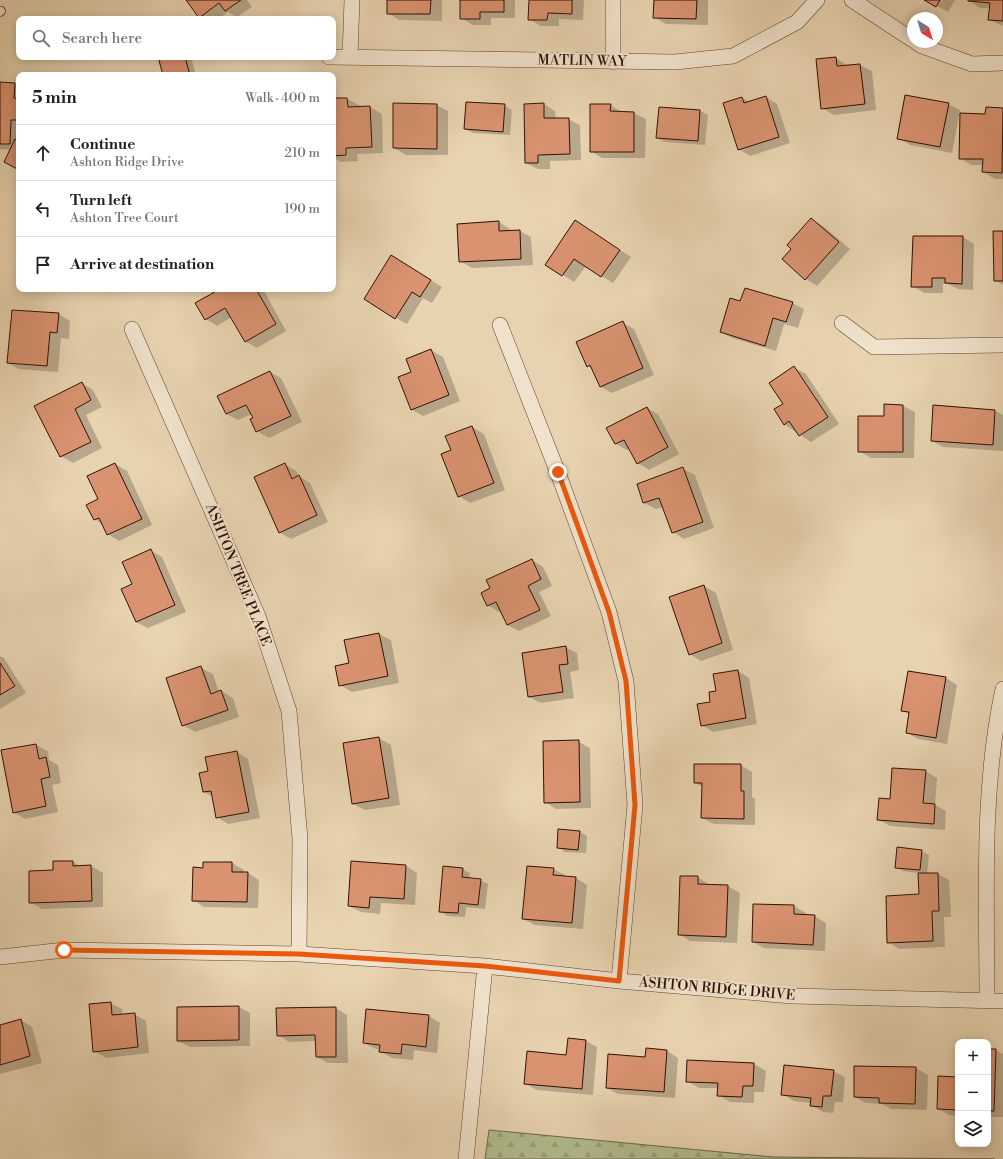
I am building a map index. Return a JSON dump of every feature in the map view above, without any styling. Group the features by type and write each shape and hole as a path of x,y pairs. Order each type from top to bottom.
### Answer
{"street":[{"path":"350,57 352,0"},
{"path":"613,62 614,0"},
{"name":"MATLIN WAY","path":"336,57 675,62 734,56 797,22 817,0"},
{"path":"852,0 907,36"},
{"path":"928,48 972,64 1003,63"},
{"path":"842,323 874,347 1003,345"},
{"path":"500,325 558,472 609,612 626,681 635,805 619,981"},
{"name":"ASHTON TREE PLACE","path":"132,329 258,616 289,711 300,838 299,954"},
{"path":"987,1000 988,799 998,710 1003,689"},
{"name":"ASHTON RIDGE DRIVE","path":"0,957 64,950 299,954 485,966 619,981 792,996 1003,1001"},
{"path":"466,1159 485,966"}],"green space":[{"path":"489,1130 773,1157 995,1159 485,1159"}],"building":[{"path":"186,0 241,0 225,11 219,3 202,16 198,16"},
{"path":"387,0 431,0 430,14 387,14"},
{"path":"460,0 504,0 504,12 480,12 480,19 460,19"},
{"path":"529,0 572,0 572,14 548,13 547,20 528,20"},
{"path":"654,0 697,0 696,19 653,18"},
{"path":"924,0 940,0 936,7"},
{"path":"968,0 1003,0 1003,21 988,20 990,3"},
{"path":"836,57 837,66 860,64 865,104 821,109 816,59"},
{"path":"159,60 186,60 189,72 162,72"},
{"path":"0,82 15,83 14,98 16,98 16,120 11,120 10,144 0,144"},
{"path":"905,95 949,103 940,147 897,139"},
{"path":"766,96 779,137 738,150 723,103 742,97 744,103"},
{"path":"336,98 347,98 348,107 370,106 372,147 346,148 346,155 336,156"},
{"path":"466,102 505,104 503,132 464,129"},
{"path":"393,103 437,104 437,149 393,148"},
{"path":"544,103 544,118 569,118 570,154 538,155 538,163 525,163 524,104"},
{"path":"590,104 611,104 610,111 634,112 634,152 590,152"},
{"path":"659,107 700,110 698,141 656,138"},
{"path":"986,107 1003,108 1002,173 982,172 983,159 959,159 960,113 985,114"},
{"path":"15,139 16,140 16,168 4,162"},
{"path":"811,218 839,242 805,280 782,259 791,249 787,245"},
{"path":"575,220 620,250 601,277 574,259 562,276 545,265"},
{"path":"499,221 499,231 520,230 521,259 459,262 457,224"},
{"path":"993,231 1003,231 1003,281 994,281"},
{"path":"913,236 963,236 962,284 945,283 945,278 932,278 932,287 911,287"},
{"path":"391,255 431,280 420,297 412,292 395,319 364,299"},
{"path":"745,288 793,302 786,322 773,318 765,346 720,332 730,298 740,301"},
{"path":"215,292 258,292 276,324 245,342 225,308 205,320 195,303"},
{"path":"12,310 59,313 57,333 50,332 47,366 7,363"},
{"path":"623,321 643,368 600,387 590,365 587,367 576,342"},
{"path":"431,349 449,395 411,410 398,377 411,372 406,359"},
{"path":"794,366 828,417 799,436 789,421 784,425 774,409 783,404 769,383"},
{"path":"270,371 291,416 256,432 250,419 253,418 246,405 226,414 217,396"},
{"path":"82,382 91,400 75,409 91,442 60,457 34,406"},
{"path":"884,404 903,405 903,452 858,452 858,416 884,416"},
{"path":"933,405 995,410 993,445 931,441"},
{"path":"647,407 668,447 637,464 624,440 615,444 606,428"},
{"path":"472,426 494,483 458,497 441,454 451,450 445,436"},
{"path":"115,463 142,519 107,535 99,518 94,520 86,505 98,499 87,476"},
{"path":"285,463 292,479 299,475 317,515 279,533 254,477"},
{"path":"683,467 703,522 672,533 659,498 643,503 637,484"},
{"path":"151,549 175,605 136,622 121,589 132,584 122,562"},
{"path":"532,559 541,579 528,586 540,610 507,625 496,602 487,606 481,593 490,588 486,580"},
{"path":"704,585 722,643 689,655 669,597"},
{"path":"379,633 388,676 339,686 335,666 349,663 344,640"},
{"path":"566,646 568,664 559,665 563,692 528,697 522,653"},
{"path":"0,663 15,686 0,695"},
{"path":"201,666 211,694 221,690 228,710 182,726 166,678"},
{"path":"738,670 746,718 701,726 697,704 710,702 709,692 716,691 713,674"},
{"path":"908,671 946,677 936,738 906,733 909,712 901,711"},
{"path":"379,737 389,798 352,804 343,743"},
{"path":"579,740 580,802 544,803 543,741"},
{"path":"36,744 39,759 46,757 50,777 41,779 46,806 13,813 1,750"},
{"path":"237,751 249,812 216,818 211,791 203,792 199,773 208,771 205,757"},
{"path":"694,764 741,764 741,791 744,791 744,819 701,818 702,783 694,783"},
{"path":"892,768 926,770 923,803 935,804 934,824 877,820 879,798 890,799"},
{"path":"558,829 580,831 578,850 557,848"},
{"path":"897,847 922,850 920,870 895,868"},
{"path":"53,861 73,861 73,866 91,865 92,901 29,903 29,871 53,870"},
{"path":"351,861 406,865 404,899 370,897 369,908 348,906"},
{"path":"203,862 232,862 232,872 248,872 247,902 192,901 193,867 203,868"},
{"path":"443,866 463,868 462,877 481,879 478,905 459,903 458,913 439,912"},
{"path":"527,866 554,868 553,875 576,877 572,923 522,919"},
{"path":"918,873 938,873 939,911 932,911 933,941 887,943 886,896 919,894"},
{"path":"680,876 698,876 698,884 728,885 726,937 678,935"},
{"path":"753,904 794,905 794,914 815,915 813,945 752,942"},
{"path":"111,1002 112,1015 135,1013 138,1047 93,1052 89,1004"},
{"path":"239,1006 239,1040 177,1041 177,1007"},
{"path":"336,1007 336,1057 316,1057 315,1035 277,1036 276,1008"},
{"path":"366,1009 429,1015 426,1047 402,1044 401,1054 379,1052 380,1045 363,1043"},
{"path":"21,1019 30,1056 0,1065 0,1025"},
{"path":"568,1038 586,1040 582,1089 524,1084 527,1051 566,1055"},
{"path":"646,1048 667,1050 664,1092 606,1088 608,1054 645,1057"},
{"path":"991,1049 996,1049 994,1111 991,1111"},
{"path":"687,1060 754,1063 753,1086 743,1086 742,1097 717,1096 718,1083 686,1082"},
{"path":"784,1065 834,1070 831,1096 823,1096 822,1107 810,1106 811,1098 781,1095"},
{"path":"854,1066 916,1067 915,1104 879,1103 879,1098 854,1097"},
{"path":"938,1076 955,1077 955,1110 937,1109"}],"route":[{"path":"64,950 299,954 485,966 619,981 635,805 626,681 609,612 558,472"}]}
